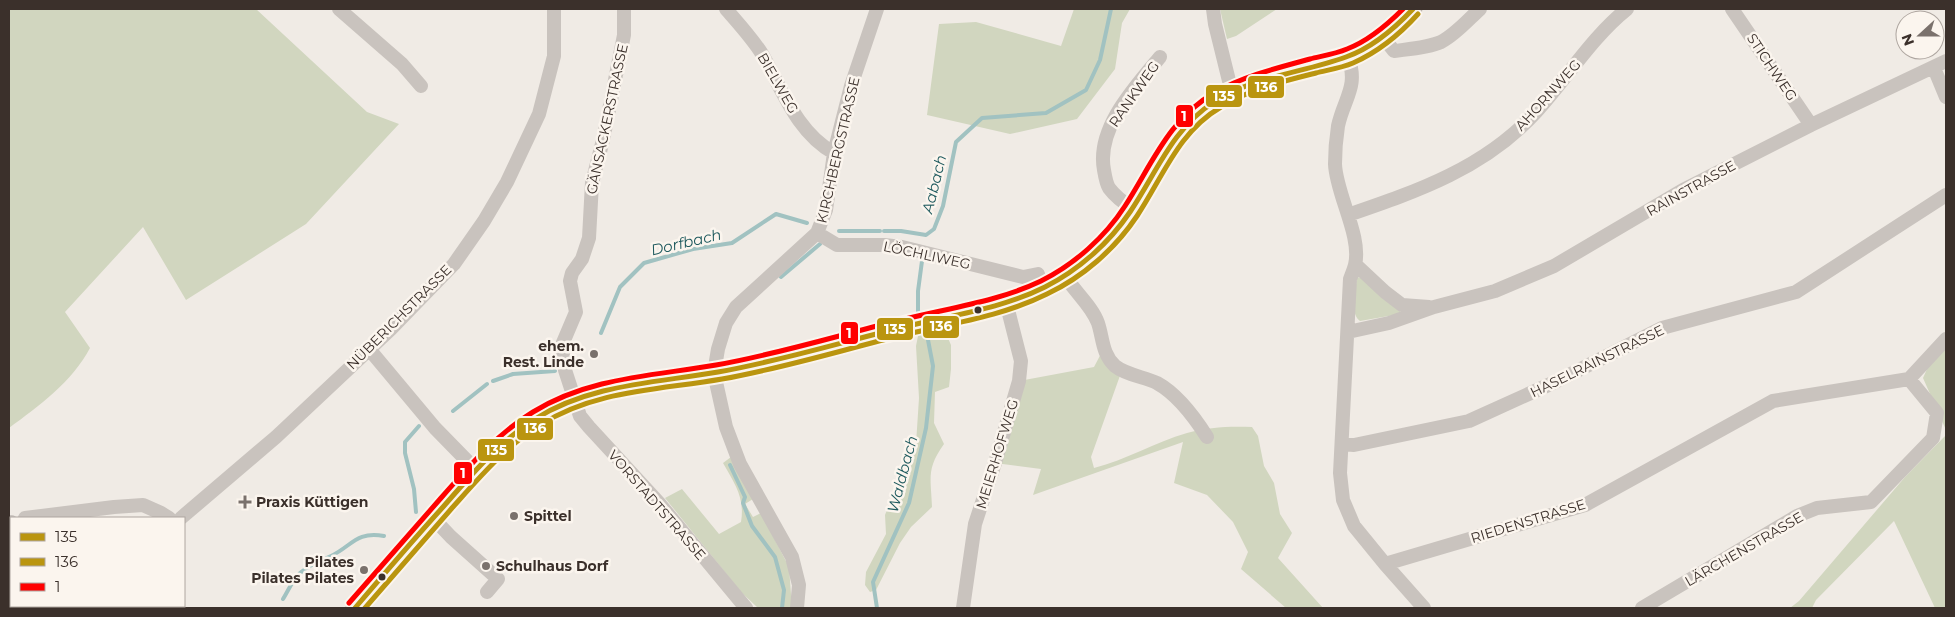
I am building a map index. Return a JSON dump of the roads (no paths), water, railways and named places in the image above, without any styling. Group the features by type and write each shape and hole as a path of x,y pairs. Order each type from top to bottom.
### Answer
{"street":[{"path":"339,9 402,64 421,86"},
{"name":"NÜBERICHSTRASSE","path":"182,517 276,437 422,298 454,264 508,182 526,143 544,95 554,56 554,9"},
{"name":"GÄNSACKERSTRASSE","path":"575,398 565,370 562,346 576,312 570,281 572,273 582,259 589,238 592,183 603,140 624,35 624,9"},
{"name":"BIELWEG","path":"726,9 760,52 798,120 822,147 834,153"},
{"name":"KIRCHBERGSTRASSE","path":"714,373 718,349 726,322 736,307 818,233 826,210 834,153 851,86 877,9"},
{"path":"1213,9 1232,93"},
{"path":"355,608 476,470 499,446 526,424 575,398 599,389 714,373 776,359 1006,302 1041,289 1065,276 1094,253 1112,234 1132,208 1167,148 1190,120 1204,108 1232,93 1275,77 1348,57 1383,37 1413,9"},
{"path":"1383,37 1394,51 1414,49 1440,42 1480,9"},
{"name":"AHORNWEG","path":"1348,215 1454,175 1478,161 1505,141 1536,112 1606,28 1627,9"},
{"name":"STICHWEG","path":"1732,9 1811,125"},
{"name":"RANKWEG","path":"1132,208 1123,202 1109,187 1103,165 1104,141 1107,132 1126,102 1160,57"},
{"path":"1348,57 1352,67 1353,82 1338,125 1335,154 1338,186 1348,215 1354,242 1355,264 1350,279 1340,474 1343,500 1354,526 1424,608"},
{"path":"1940,64 1946,96"},
{"name":"RAINSTRASSE","path":"1348,332 1389,323 1434,307 1495,291 1554,266 1683,190 1811,125 1940,64"},
{"name":"HASELRAINSTRASSE","path":"1342,444 1354,445 1469,421 1554,382 1662,328 1796,292 1946,195"},
{"name":"LÖCHLIWEG","path":"818,233 837,245 893,246 932,253 1023,277 1038,274"},
{"name":"RAINSTRASSE","path":"1355,264 1402,305 1434,307"},
{"path":"1065,276 1098,322 1104,348 1110,361 1117,367 1164,388 1198,423 1206,437"},
{"name":"MEIERHOFWEG","path":"963,608 975,524 1019,381 1021,361 1006,302"},
{"path":"1909,379 1946,340"},
{"path":"369,349 435,428 476,470"},
{"path":"714,373 726,427 740,464 792,557 799,585 797,608"},
{"name":"RIEDENSTRASSE","path":"1385,564 1585,505 1773,401 1909,379"},
{"name":"LÄRCHENSTRASSE","path":"1642,608 1797,516 1817,508 1871,502 1933,438 1937,413 1909,379"},
{"name":"VORSTADTSTRASSE","path":"575,398 580,416 659,503 746,608"},
{"path":"34,517 107,508 143,506 161,512 168,517"},
{"path":"433,518 451,537 498,579 487,592"}],"waterway":[{"name":"Aabach","path":"884,231 901,231 926,235 934,229 943,206 956,142 982,118 1046,113 1086,90 1100,60 1111,9"},
{"name":"Dorfbach","path":"601,333 620,287 644,263 693,249 732,243 776,214 807,223"},
{"name":"Aabach","path":"839,231 880,231"},
{"path":"781,277 820,244"},
{"name":"Waldbach","path":"918,312 918,291 922,261"},
{"name":"Waldbach","path":"877,608 873,582 909,503 926,428 933,366 928,340"},
{"name":"Dorfbach","path":"493,381 513,374 555,371"},
{"name":"Dorfbach","path":"453,411 487,384"},
{"name":"Dorfbach","path":"416,512 414,489 405,453 405,442 419,426"},
{"path":"730,465 745,497 743,503 752,526 775,557 784,590 782,608"},
{"name":"Dorfbach","path":"283,599 295,578 315,563 338,552 360,537 384,536"}],"place":[{"name":"ehem. Rest. Linde","path":"594,354"},
{"name":"Praxis Küttigen","path":"245,502"},
{"name":"Spittel","path":"514,516"},
{"name":"Schulhaus Dorf","path":"486,566"},
{"name":"Pilates Pilates Pilates","path":"364,570"}]}
